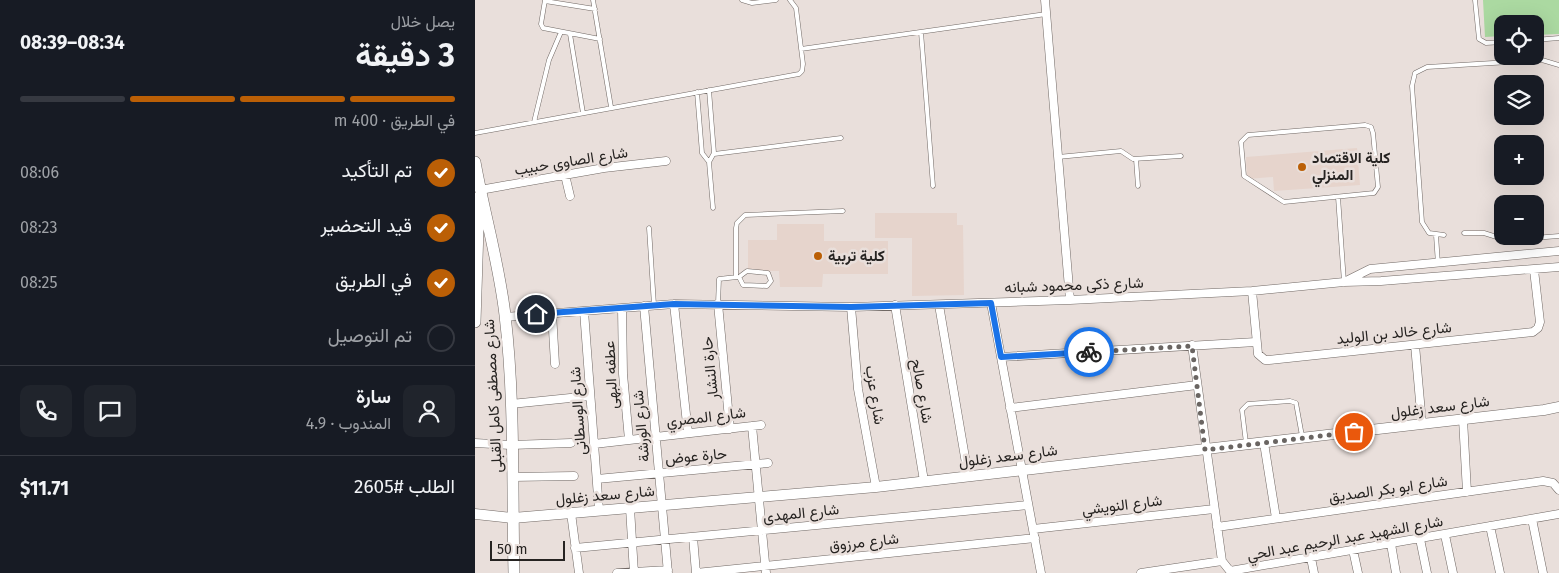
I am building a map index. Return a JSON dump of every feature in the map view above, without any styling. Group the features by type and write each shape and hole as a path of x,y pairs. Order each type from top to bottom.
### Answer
{"main road":[{"name":"شارع مصطفى كامل القبلى","path":"475,162 496,254 505,317 511,404 514,573"},
{"path":"475,322 480,190"}],"street":[{"path":"1045,0 1070,300"},
{"name":"شارع الصاوى حبيب","path":"480,190 667,161"},
{"path":"565,176 570,196"},
{"name":"شارع ذكى محمود شبانه","path":"1344,282 1370,269 1559,251"},
{"name":"شارع ذكى محمود شبانه","path":"505,317 674,304 851,307 1070,300 1252,291 1344,282 1559,267"},
{"name":"شارع خالد بن الوليد","path":"1256,342 1258,354 1265,360 1269,360 1536,330 1540,322 1534,270"},
{"path":"1001,357 1256,342 1252,291"},
{"path":"991,303 1041,573"},
{"path":"674,304 688,433"},
{"name":"حارة النشار","path":"718,304 730,428"},
{"name":"شارع صالح","path":"895,305 924,481"},
{"path":"939,305 968,475"},
{"name":"شارع الورشة","path":"645,306 668,571"},
{"name":"شارع عزب","path":"851,307 858,389 876,486"},
{"name":"عطفه البهى","path":"621,308 623,374 629,440"},
{"name":"شارع الوسطانى","path":"584,310 599,510"},
{"path":"552,313 555,364"},
{"path":"1415,345 1422,424"},
{"path":"1141,573 1194,569 1222,561 1192,346"},
{"path":"1010,408 1197,385"},
{"path":"511,404 590,396"},
{"name":"شارع سعد زغلول","path":"475,514 513,518 876,486 1205,450 1559,407"},
{"name":"شارع سعد زغلول","path":"1543,410 1559,412"},
{"path":"1463,419 1467,492"},
{"name":"شارع المصري","path":"594,444 761,425"},
{"path":"752,426 765,569"},
{"path":"475,443 511,446 571,443"},
{"path":"1264,443 1276,518"},
{"name":"حارة عوض","path":"597,479 768,463"},
{"path":"512,477 574,476"},
{"name":"شارع ابو بكر الصديق","path":"1217,527 1543,481 1553,483 1559,490"},
{"name":"شارع المهدى","path":"575,548 1028,504"},
{"path":"630,508 634,572"},
{"name":"شارع النويشي","path":"1033,529 1214,508"},
{"path":"571,513 579,573"},
{"name":"شارع الشهيد عبد الرحيم عبد الحي","path":"1222,561 1230,572 1263,570 1353,550 1559,514"},
{"path":"1532,519 1543,573"},
{"path":"1490,526 1500,573"},
{"path":"1445,535 1453,573"},
{"path":"693,537 696,573"},
{"name":"شارع مرزوق","path":"696,573 765,569 1035,538"},
{"path":"1420,539 1427,573"},
{"path":"1391,544 1396,573"},
{"path":"1353,550 1357,573"},
{"path":"1311,558 1314,573"},
{"path":"617,573 668,571"}],"lane":[{"path":"595,9 545,0 541,26 545,30 600,39"},
{"path":"593,0 611,108"},
{"path":"742,0 752,3 776,0"},
{"path":"475,133 799,74 803,68 801,49 796,8 790,0"},
{"path":"1475,0 1479,39 1486,43 1494,43"},
{"path":"801,49 1046,14"},
{"path":"534,122 549,60 561,32"},
{"path":"921,32 933,186"},
{"path":"570,34 583,113"},
{"path":"1544,39 1559,38"},
{"path":"1444,235 1436,235 1429,232 1422,222 1412,86 1415,73 1427,67 1437,66 1542,60 1559,64"},
{"path":"709,90 714,154 709,162"},
{"path":"697,92 702,153 709,162 713,208"},
{"path":"1365,125 1371,127 1377,191 1370,194 1338,198 1287,202 1278,199 1271,192 1244,176 1242,139 1247,135 1365,125"},
{"path":"714,154 841,138"},
{"path":"1058,157 1121,151 1135,159 1181,156"},
{"path":"1135,159 1138,186"},
{"path":"1338,198 1344,282"},
{"path":"718,304 719,279 737,277 747,271 765,272 770,275 771,281 767,286 747,286 741,283 737,277 736,228 737,223 745,215 843,211"},
{"path":"649,228 654,305"},
{"path":"1464,233 1484,233 1506,240 1559,236"},
{"path":"1436,235 1438,264"},
{"path":"1246,445 1242,410 1248,404 1290,400 1296,402 1302,438"}],"shaded area":[{"name":"كلية الاقتصاد المنزلي","path":"1357,148 1360,185 1274,191 1273,177 1247,179 1246,157"},
{"name":"كلية تربية","path":"875,213 957,213 957,225 963,225 964,295 912,296 912,238 875,238"},
{"name":"كلية تربية","path":"777,224 824,224 824,241 888,241 888,274 823,274 822,287 780,287 779,271 748,271 748,240 777,240"}],"green space":[{"path":"1483,0 1559,0 1559,34 1544,35 1544,15 1494,15 1494,36 1485,37"}],"way so far":[{"path":"1089,352 1192,346 1205,450 1354,432"}],"place":[{"name":"كلية الاقتصاد المنزلي","path":"1302,167"},
{"name":"كلية تربية","path":"818,256"}],"route":[{"path":"536,314 674,304 851,307 991,303 1001,357 1089,352"}]}
